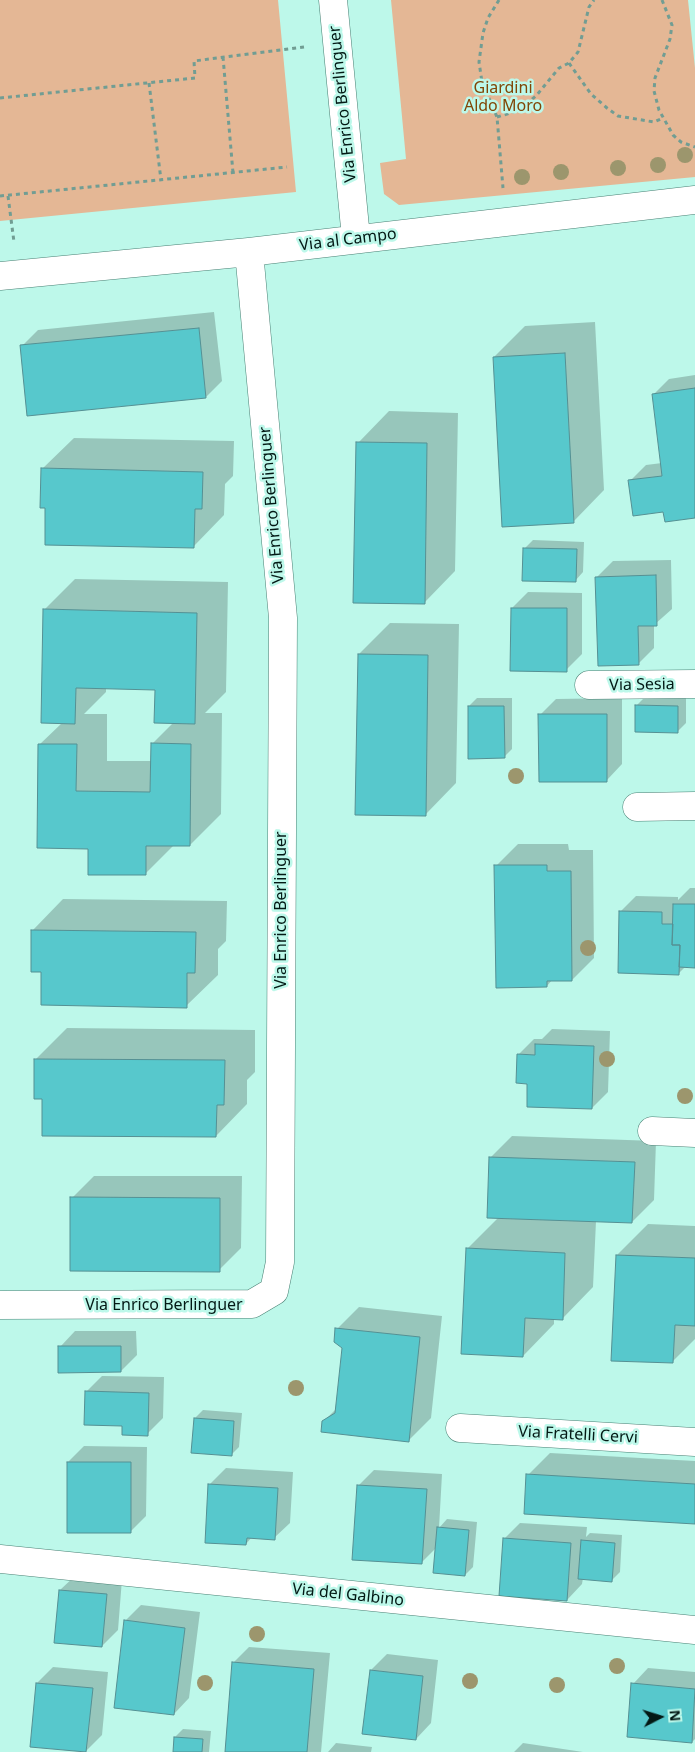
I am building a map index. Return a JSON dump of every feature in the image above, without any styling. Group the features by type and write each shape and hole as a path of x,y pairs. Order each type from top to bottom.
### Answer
{"street":[{"name":"Via Enrico Berlinguer","path":"333,0 356,238"},
{"name":"Via al Campo","path":"9,275 249,252 356,238 695,200"},
{"name":"Via Enrico Berlinguer","path":"0,1305 252,1304 274,1291 280,1262 283,618 249,252"},
{"name":"Via Sesia","path":"589,686 695,684"},
{"path":"638,807 695,806"},
{"path":"652,1131 695,1133"},
{"name":"Via Fratelli Cervi","path":"460,1428 695,1442"},
{"name":"Via del Galbino","path":"0,1559 695,1630"}],"path":[{"path":"499,0 488,18 482,33 479,62 482,82 497,117 505,221"},
{"path":"497,117 517,110 536,96 559,68 569,63 578,52 589,7 594,0"},
{"path":"662,0 672,25 670,40 654,91 663,118 673,135 681,142 695,147"},
{"path":"0,98 195,78 194,61 337,43"},
{"path":"223,58 233,173"},
{"path":"569,63 591,94 618,116 654,122 663,118"},
{"path":"149,83 161,180"},
{"path":"0,196 286,167"},
{"path":"8,196 9,275"}],"green space":[{"path":"0,0 278,0 296,192 0,221"},
{"name":"Giardini Aldo Moro","path":"391,0 688,0 695,68 695,177 399,205 384,194 380,163 406,159"}],"building":[{"path":"199,328 206,398 27,416 20,345"},
{"path":"565,353 574,523 502,527 493,357"},
{"path":"695,388 695,518 665,522 663,512 633,516 628,480 662,476 652,394"},
{"path":"356,442 427,443 425,604 353,603"},
{"path":"41,468 203,472 202,509 195,509 194,548 45,545 45,508 40,508"},
{"path":"523,548 577,549 576,582 522,581"},
{"path":"656,575 657,626 638,626 639,665 598,666 595,577"},
{"path":"511,608 567,608 567,672 510,671"},
{"path":"43,609 197,613 195,724 154,723 155,690 76,688 75,724 41,723"},
{"path":"358,654 428,655 426,816 355,815"},
{"path":"635,705 678,706 678,733 635,732"},
{"path":"468,706 504,706 505,758 468,759"},
{"path":"538,714 607,714 607,782 539,782"},
{"path":"151,743 191,744 190,846 146,846 146,875 88,875 88,849 37,848 38,744 77,744 76,791 150,792"},
{"path":"494,865 547,865 547,871 571,871 572,981 547,981 547,987 496,988"},
{"path":"673,904 695,904 695,968 679,967 680,945 672,945"},
{"path":"619,911 662,912 662,924 673,924 672,945 680,945 679,975 618,973"},
{"path":"31,930 196,932 195,973 187,973 187,1008 41,1005 41,972 31,972"},
{"path":"535,1044 594,1046 592,1109 527,1107 527,1084 516,1083 517,1054 535,1055"},
{"path":"34,1059 225,1060 224,1105 217,1105 216,1137 42,1136 42,1099 34,1099"},
{"path":"489,1157 635,1162 632,1223 487,1218"},
{"path":"70,1197 220,1198 220,1272 70,1271"},
{"path":"466,1248 565,1253 563,1320 525,1318 523,1357 461,1354"},
{"path":"616,1255 695,1258 695,1326 675,1325 673,1363 611,1361"},
{"path":"335,1328 420,1337 409,1442 321,1432 322,1421 335,1413 342,1348 334,1342"},
{"path":"58,1346 121,1346 121,1372 58,1373"},
{"path":"85,1391 149,1393 148,1436 122,1435 122,1426 84,1425"},
{"path":"194,1418 234,1421 232,1456 191,1453"},
{"path":"67,1462 131,1462 131,1533 67,1533"},
{"path":"526,1474 695,1484 695,1524 524,1514"},
{"path":"208,1484 278,1488 275,1540 247,1538 246,1545 205,1543"},
{"path":"357,1485 427,1489 422,1564 352,1560"},
{"path":"437,1527 469,1530 465,1576 433,1573"},
{"path":"503,1538 571,1543 567,1601 499,1596"},
{"path":"581,1540 615,1543 612,1582 578,1579"},
{"path":"59,1590 107,1594 102,1647 54,1643"},
{"path":"124,1620 185,1628 174,1715 114,1708"},
{"path":"232,1662 314,1669 307,1752 225,1752"},
{"path":"370,1670 423,1676 416,1740 362,1734"},
{"path":"36,1683 93,1688 86,1752 30,1747"},
{"path":"631,1683 695,1689 692,1743 627,1737"},
{"path":"174,1737 203,1739 202,1752 173,1752"}]}
